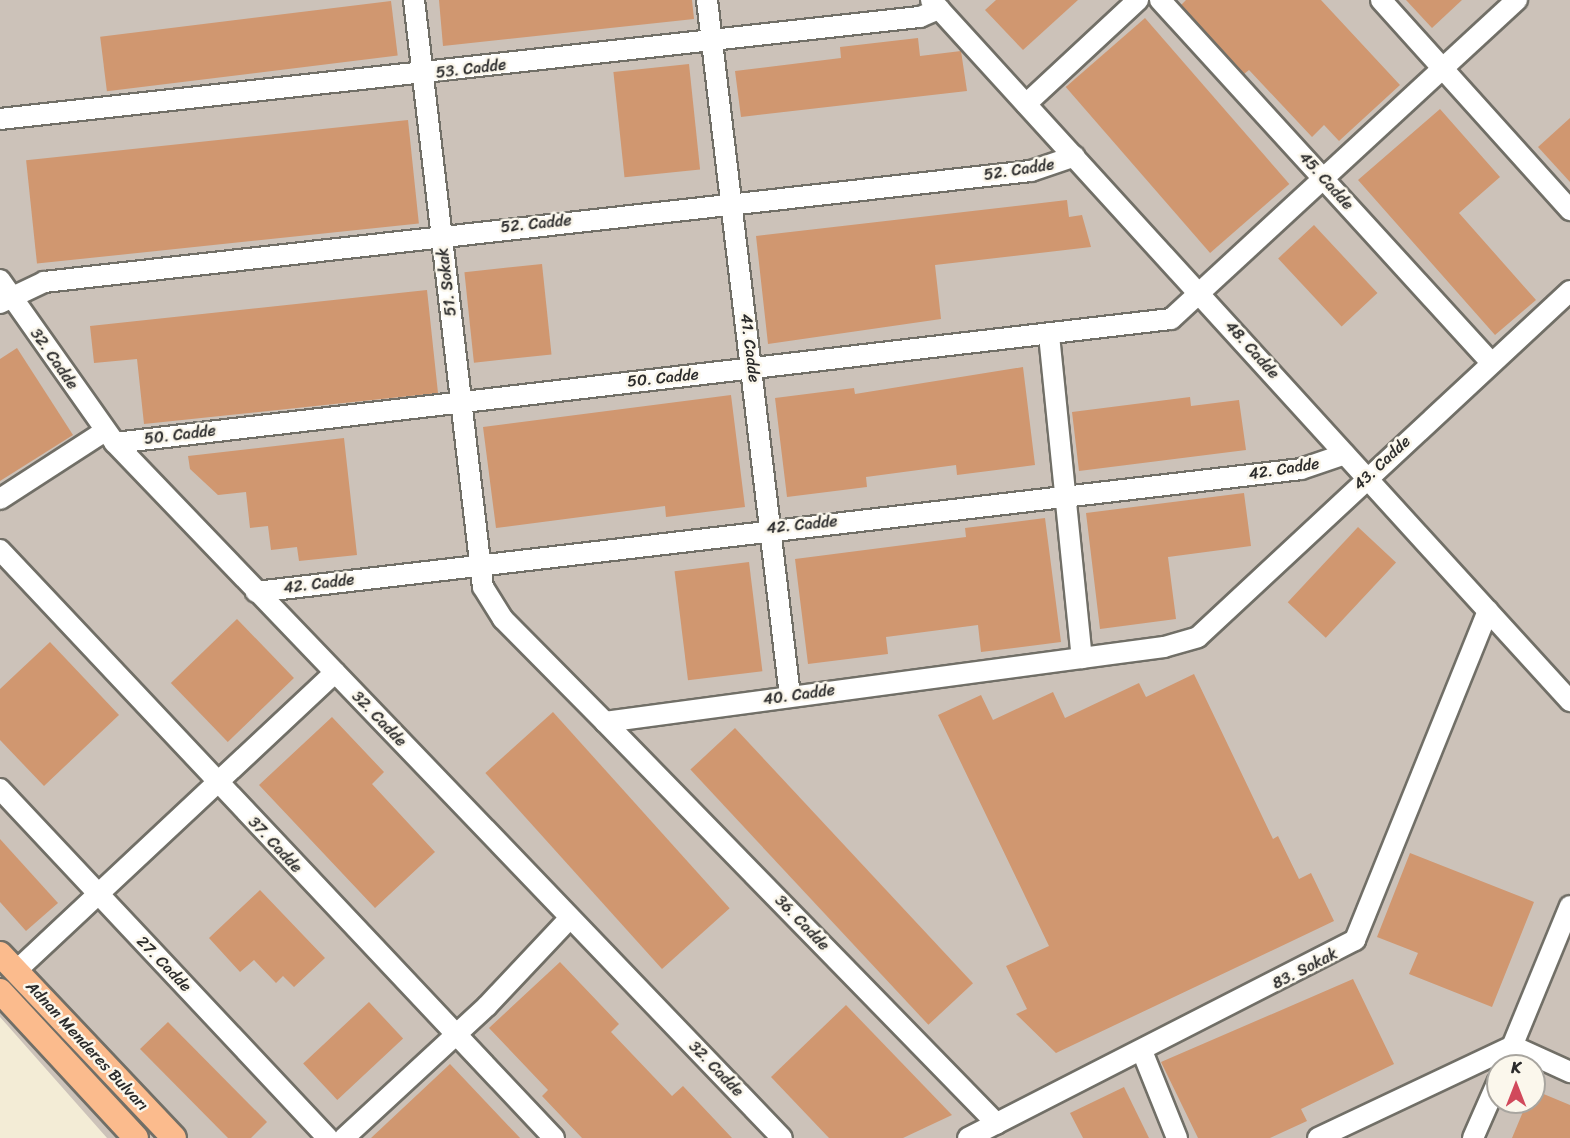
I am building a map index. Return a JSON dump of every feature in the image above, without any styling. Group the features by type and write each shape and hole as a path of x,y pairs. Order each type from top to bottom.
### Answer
{"main road":[{"name":"Adnan Menderes Bulvarı","path":"8,963 174,1138"},
{"name":"Adnan Menderes Bulvarı","path":"0,991 136,1138"}],"street":[{"name":"51. Sokak","path":"414,0 480,563"},
{"name":"41. Cadde","path":"707,0 790,696"},
{"path":"1026,104 1138,0"},
{"name":"45. Cadde","path":"1161,0 1491,363"},
{"path":"1381,0 1570,210"},
{"name":"50. Cadde","path":"0,499 110,437 752,369 1171,319 1197,290 1441,66 1517,0"},
{"name":"53. Cadde","path":"0,119 422,75 712,39 920,17 935,4"},
{"name":"48. Cadde","path":"935,4 1570,701"},
{"name":"52. Cadde","path":"4,293 44,282 441,234 1031,171 1075,156"},
{"name":"43. Cadde","path":"1198,637 1366,477 1570,291"},
{"name":"32. Cadde","path":"4,293 110,437 256,592 782,1138"},
{"path":"1049,335 1082,658"},
{"name":"42. Cadde","path":"256,592 771,528 1301,469 1345,454"},
{"name":"37. Cadde","path":"0,550 554,1138"},
{"path":"480,563 490,604 605,723"},
{"name":"83. Sokak","path":"968,1138 1142,1051 1355,940 1488,611"},
{"name":"40. Cadde","path":"605,723 1082,658 1198,637"},
{"path":"8,963 100,896 335,672"},
{"name":"36. Cadde","path":"605,723 997,1124"},
{"name":"27. Cadde","path":"0,789 328,1138"},
{"path":"1509,1054 1570,906"},
{"path":"344,1138 456,1034 570,918"},
{"path":"1318,1138 1513,1046 1570,1072"},
{"path":"1142,1051 1177,1138"},
{"path":"1473,1138 1486,1108"}],"shaded area":[{"path":"0,0 1570,0 1570,1138 107,1138 0,1017"}],"building":[{"path":"439,0 692,0 694,19 443,46"},
{"path":"996,0 1078,0 1023,50 985,10"},
{"path":"1186,0 1321,0 1400,85 1339,141 1324,125 1312,137 1249,70 1244,74 1181,5"},
{"path":"1406,0 1462,0 1432,28"},
{"path":"391,1 398,56 107,91 100,37"},
{"path":"1145,18 1289,184 1210,253 1066,87"},
{"path":"918,38 920,56 961,51 967,91 741,117 735,71 841,58 840,47"},
{"path":"689,64 700,169 624,177 613,72"},
{"path":"1440,109 1500,177 1459,213 1536,300 1495,335 1358,180"},
{"path":"1570,118 1570,182 1538,147"},
{"path":"408,120 419,223 37,264 26,160"},
{"path":"1067,200 1069,217 1082,215 1091,247 935,265 941,319 768,344 756,236"},
{"path":"1314,225 1377,293 1342,326 1278,258"},
{"path":"542,264 552,355 474,363 464,272"},
{"path":"427,290 438,393 144,424 137,359 94,363 90,326"},
{"path":"17,348 73,435 0,481 0,359"},
{"path":"1023,367 1035,465 957,475 956,465 866,477 867,487 787,497 775,398 854,388 855,394"},
{"path":"731,395 745,507 666,517 665,506 496,528 483,427"},
{"path":"1190,397 1191,406 1239,400 1246,450 1079,471 1072,412"},
{"path":"344,438 357,555 299,561 297,547 271,550 268,526 250,528 246,492 218,495 190,469 188,456"},
{"path":"1244,493 1251,546 1168,557 1176,619 1100,629 1086,513"},
{"path":"1045,518 1061,642 981,652 978,625 886,637 888,654 808,664 795,559 966,537 965,528"},
{"path":"1358,527 1396,562 1326,638 1288,602"},
{"path":"749,562 762,671 688,680 675,571"},
{"path":"237,619 294,678 228,742 171,683"},
{"path":"50,642 119,715 44,786 0,740 0,689"},
{"path":"1194,674 1273,839 1278,836 1299,879 1311,873 1334,921 1056,1053 1016,1014 1027,1009 1006,966 1049,946 938,715 981,695 993,720 1053,692 1065,718 1139,683 1146,697"},
{"path":"553,712 730,908 662,969 485,773"},
{"path":"332,717 384,772 372,784 435,852 375,908 259,785"},
{"path":"735,728 973,983 928,1025 690,770"},
{"path":"0,839 58,903 26,931 0,902"},
{"path":"1410,853 1534,902 1492,1007 1409,974 1418,953 1377,937"},
{"path":"260,890 325,958 294,987 283,976 276,983 254,960 240,972 209,938"},
{"path":"560,962 619,1024 611,1032 672,1096 683,1086 732,1138 582,1138 542,1096 548,1090 489,1028"},
{"path":"1353,979 1394,1064 1301,1109 1307,1121 1270,1138 1198,1138 1161,1062"},
{"path":"369,1002 403,1039 337,1100 303,1063"},
{"path":"846,1005 952,1115 903,1138 829,1138 771,1077"},
{"path":"168,1022 267,1122 251,1138 228,1138 140,1049"},
{"path":"450,1064 520,1138 371,1138"},
{"path":"1124,1087 1149,1138 1083,1138 1070,1113"},
{"path":"1546,1095 1570,1105 1570,1138 1512,1138 1522,1114 1546,1114"}]}
